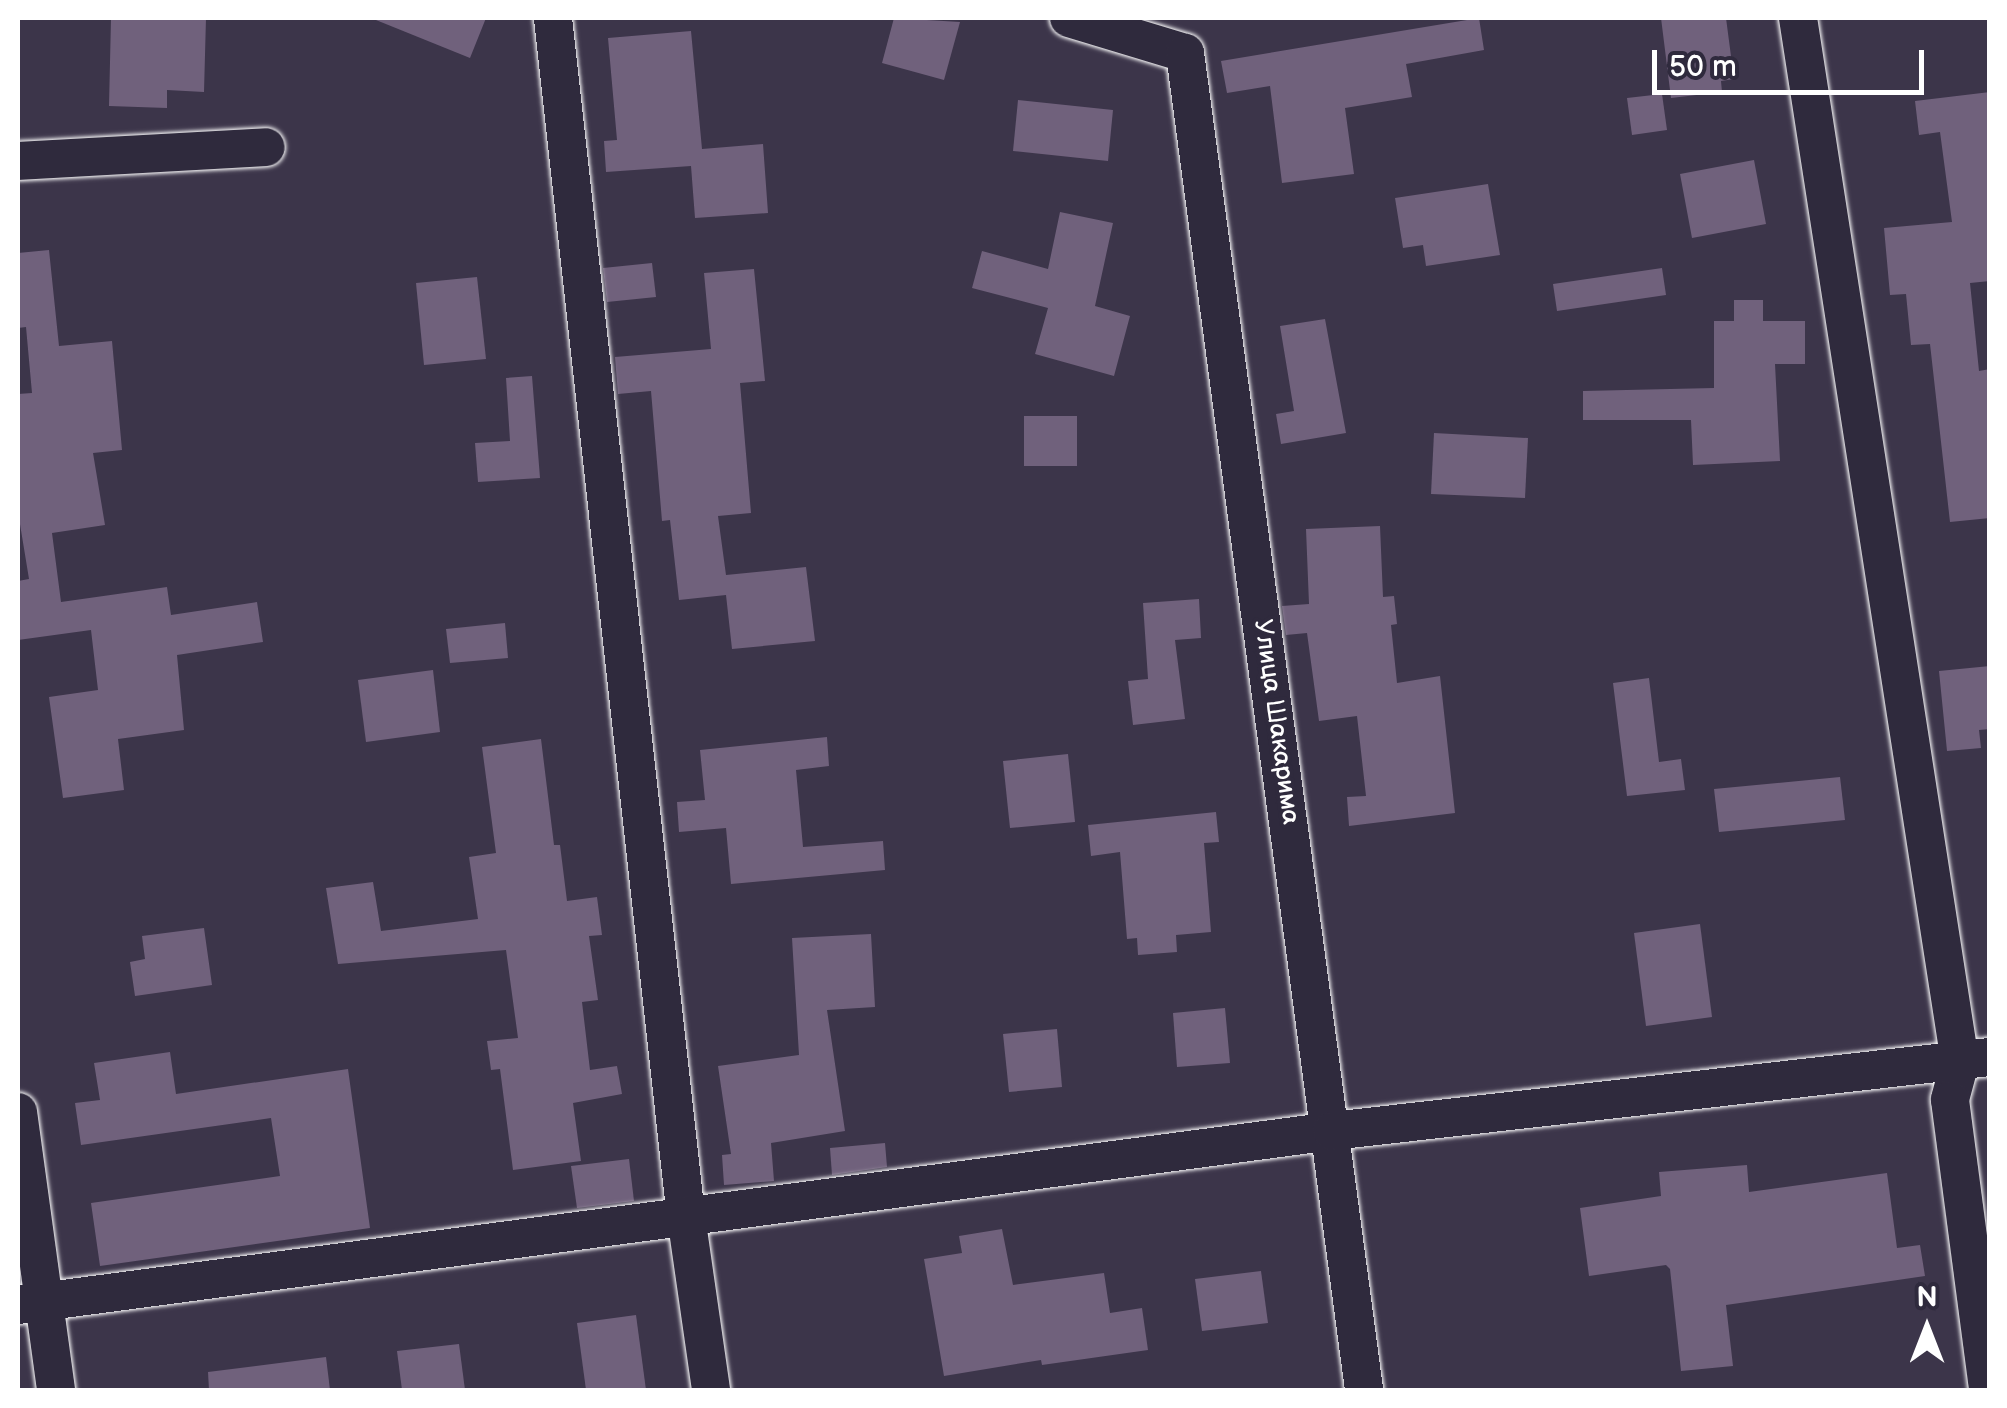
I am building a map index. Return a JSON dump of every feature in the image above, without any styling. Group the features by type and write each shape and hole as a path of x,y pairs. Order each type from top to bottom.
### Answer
{"street":[{"path":"553,18 686,1216 711,1390"},
{"name":"Улица Шакарима","path":"1069,18 1184,54 1364,1390"},
{"path":"1798,18 1975,1060 1950,1100 1988,1390"},
{"path":"18,161 266,147"},
{"path":"30,1302 1332,1131 1975,1060"},
{"path":"18,1112 30,1302 56,1390"}],"building":[{"path":"111,18 206,18 204,92 167,90 167,108 109,106"},
{"path":"371,18 486,18 470,58"},
{"path":"894,18 960,22 944,80 882,63"},
{"path":"1479,18 1484,50 1406,64 1412,97 1345,108 1354,174 1282,183 1270,86 1227,93 1221,61"},
{"path":"1661,18 1726,18 1734,79 1721,81 1722,92 1671,98"},
{"path":"691,31 702,149 763,144 768,213 695,218 691,166 606,172 604,141 617,140 608,38"},
{"path":"1990,92 1990,281 1970,283 1979,371 1990,369 1990,518 1950,522 1930,344 1911,345 1906,294 1890,295 1884,228 1952,222 1940,132 1919,135 1915,101"},
{"path":"1662,94 1667,130 1632,135 1627,98"},
{"path":"1018,100 1113,110 1108,161 1013,151"},
{"path":"1754,160 1766,224 1692,238 1680,174"},
{"path":"1488,184 1500,255 1426,266 1423,245 1403,248 1395,198"},
{"path":"1060,212 1113,223 1095,306 1130,316 1114,376 1035,354 1048,308 972,288 982,251 1048,269"},
{"path":"49,250 59,346 112,341 122,450 93,453 105,525 52,533 61,602 167,587 171,615 257,602 263,642 177,655 184,730 118,739 124,790 63,798 49,697 98,690 91,630 18,640 18,581 29,579 18,512 18,394 32,393 26,327 18,328 18,253"},
{"path":"652,263 656,297 607,302 603,268"},
{"path":"1662,268 1666,295 1557,311 1553,284"},
{"path":"754,269 765,381 740,383 751,513 718,516 726,575 806,567 815,641 732,649 726,595 679,600 670,520 662,521 651,391 618,394 615,357 711,349 704,273"},
{"path":"477,277 486,359 424,365 416,283"},
{"path":"1734,300 1763,300 1763,321 1805,321 1805,364 1775,364 1780,461 1693,465 1691,420 1583,420 1583,391 1714,388 1714,321 1734,321"},
{"path":"1325,319 1346,433 1281,444 1276,414 1294,411 1280,326"},
{"path":"532,376 540,478 478,482 475,443 510,441 506,378"},
{"path":"1024,416 1077,416 1077,466 1024,466"},
{"path":"1434,433 1528,438 1525,498 1431,494"},
{"path":"1380,526 1383,597 1394,596 1397,624 1391,625 1397,683 1440,676 1455,813 1349,826 1347,797 1366,796 1357,716 1319,721 1307,633 1286,635 1282,606 1309,604 1306,529"},
{"path":"1199,599 1201,638 1175,640 1185,719 1133,725 1128,681 1148,679 1143,603"},
{"path":"505,623 508,658 450,663 446,629"},
{"path":"1990,666 1990,729 1979,730 1981,748 1947,751 1939,671"},
{"path":"433,670 440,732 366,742 358,680"},
{"path":"1649,678 1659,762 1681,759 1685,790 1627,796 1613,683"},
{"path":"827,737 829,766 796,770 803,847 883,841 885,870 731,884 726,828 679,832 677,802 705,800 700,750"},
{"path":"541,739 554,845 560,845 567,901 597,897 602,935 589,936 598,1000 582,1002 590,1070 617,1066 622,1094 573,1103 581,1161 513,1170 500,1069 491,1070 487,1041 518,1038 506,950 338,964 326,888 373,882 381,931 478,919 469,857 496,853 482,747"},
{"path":"1068,754 1075,822 1010,828 1003,761"},
{"path":"1840,777 1845,820 1719,832 1714,789"},
{"path":"1216,812 1219,842 1204,843 1211,932 1176,935 1177,952 1138,955 1137,938 1127,939 1120,852 1091,856 1088,825"},
{"path":"1700,924 1712,1017 1646,1026 1634,933"},
{"path":"204,928 212,985 135,996 130,962 145,959 142,936"},
{"path":"871,934 875,1007 827,1010 845,1131 771,1143 774,1181 724,1185 722,1155 731,1154 718,1066 799,1055 792,938"},
{"path":"1225,1008 1230,1063 1177,1067 1173,1013"},
{"path":"1057,1029 1062,1087 1009,1092 1003,1034"},
{"path":"170,1052 176,1094 348,1069 370,1228 100,1266 91,1203 280,1176 271,1118 81,1145 75,1103 100,1100 94,1063"},
{"path":"885,1143 887,1167 832,1175 830,1148"},
{"path":"629,1159 634,1201 577,1208 571,1166"},
{"path":"1747,1165 1749,1192 1887,1173 1897,1248 1920,1245 1925,1276 1726,1305 1733,1366 1681,1371 1670,1269 1666,1265 1589,1276 1580,1208 1661,1196 1659,1172"},
{"path":"1002,1229 1013,1285 1104,1273 1110,1313 1142,1308 1148,1350 1042,1365 1041,1360 944,1376 924,1259 962,1253 959,1236"},
{"path":"1261,1271 1268,1323 1202,1331 1195,1279"},
{"path":"636,1315 646,1390 586,1390 577,1323"},
{"path":"459,1344 465,1390 402,1390 397,1351"},
{"path":"326,1357 330,1390 209,1390 208,1372"}]}
